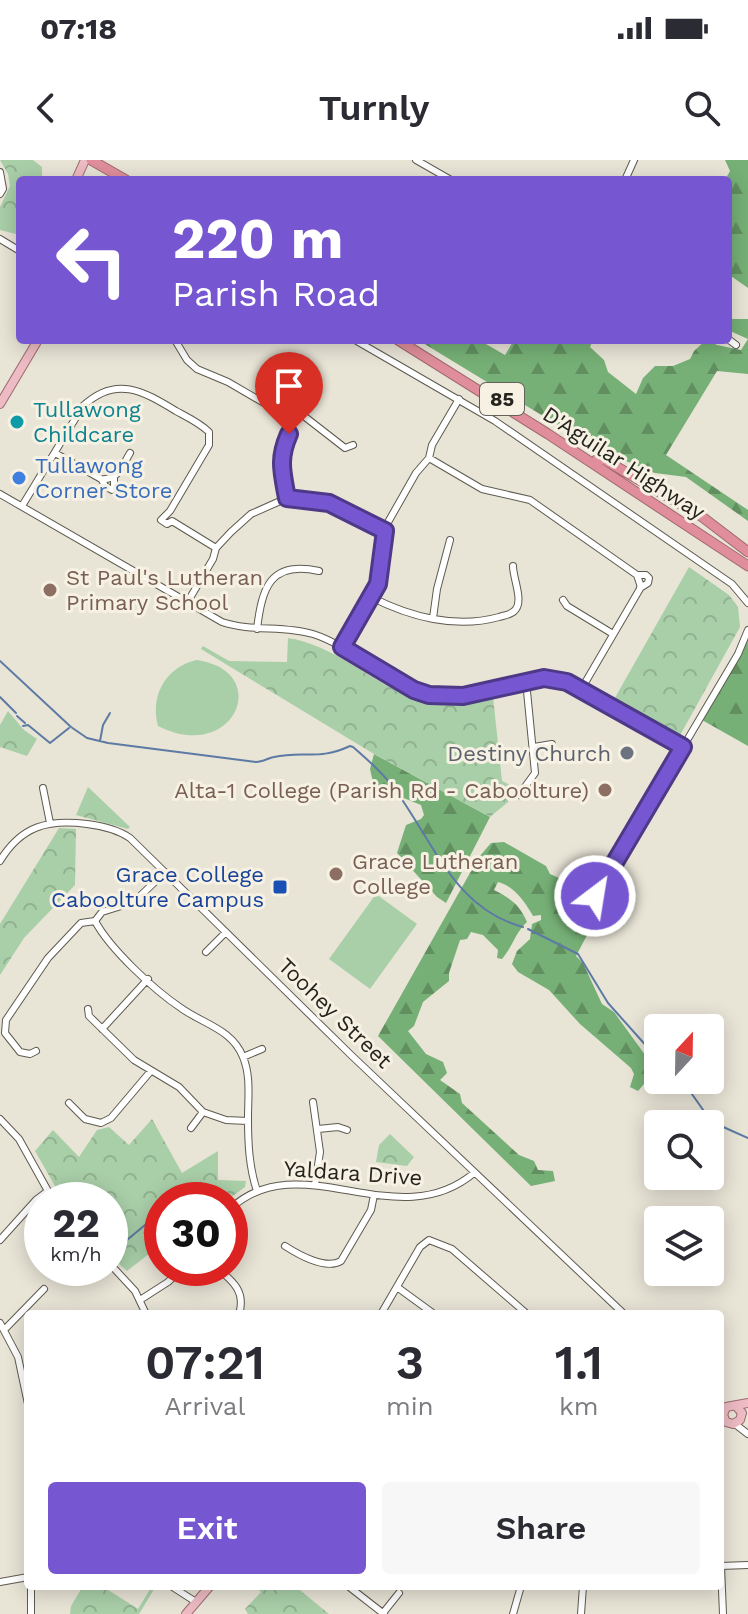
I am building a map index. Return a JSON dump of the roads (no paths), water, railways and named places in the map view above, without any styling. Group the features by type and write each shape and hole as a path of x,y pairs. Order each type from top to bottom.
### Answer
{"highway":[{"path":"91,160 119,176"},
{"name":"D'Aguilar Highway","path":"404,344 524,418 685,525 691,533 748,567"},
{"name":"D'Aguilar Highway","path":"412,344 597,459 748,567"},
{"path":"597,459 605,460 683,504 748,552"}],"main road":[{"path":"0,404 36,344"},
{"path":"186,1614 206,1590"}],"street":[{"path":"416,160 444,176"},
{"path":"0,172 3,189 0,194"},
{"path":"732,342 736,345"},
{"path":"177,344 197,369 228,382 271,407 301,410 322,433 346,452 353,445"},
{"path":"362,344 495,421 732,584 748,603"},
{"path":"22,506 77,412 90,399 118,389 145,393 205,428 210,435 209,445 170,511 161,520 167,524 172,521 216,548"},
{"path":"342,647 371,597 380,574 385,531 416,473 429,458 432,445 459,399"},
{"path":"287,498 281,463 289,434 289,410"},
{"path":"55,453 102,480 114,478 130,453"},
{"path":"429,458 482,489 530,500 637,575 640,588 582,688"},
{"path":"0,494 222,622 313,634 342,647 414,690 429,695 463,696 544,678 582,688 683,747"},
{"path":"187,603 213,559 216,548 251,514 287,498 329,503 385,531"},
{"path":"433,618 450,540"},
{"path":"371,597 399,611 463,624 477,623 512,613 519,602 513,566"},
{"path":"257,629 261,597 275,576 298,568 319,571"},
{"path":"563,600 567,606 613,634"},
{"path":"595,896 738,654 748,630"},
{"path":"519,795 535,773 526,681"},
{"path":"534,747 552,744"},
{"path":"0,861 9,846 34,827 50,823 43,788"},
{"name":"Toohey Street","path":"50,823 77,823 115,830 130,838 351,1055 620,1310"},
{"path":"36,1051 30,1054 20,1052 5,1033 6,1020 48,958 81,923 95,921 102,912 134,902 165,872"},
{"path":"95,921 111,945 181,1008 225,1033 243,1057 249,1080 250,1172 257,1191"},
{"path":"206,952 226,932"},
{"path":"102,1029 148,979"},
{"path":"88,1009 89,1016 150,1072 179,1087 203,1112 226,1120 248,1121"},
{"path":"243,1057 262,1049"},
{"path":"69,1103 85,1119 101,1123 111,1118 150,1072"},
{"path":"313,1102 320,1160 315,1185"},
{"path":"191,1128 203,1112"},
{"path":"0,1119 19,1139 43,1182"},
{"path":"318,1129 338,1127 347,1130"},
{"name":"Yaldara Drive","path":"248,1197 257,1191 290,1183 415,1198 451,1189 474,1173"},
{"path":"285,1246 325,1264 337,1264 371,1210 374,1195"},
{"path":"2,1235 24,1214"},
{"path":"383,1310 420,1247 429,1240 452,1249 522,1310"},
{"path":"128,1284 144,1310"},
{"path":"140,1300 162,1286"},
{"path":"235,1286 240,1291 240,1310"},
{"path":"397,1287 429,1310"},
{"path":"24,1385 18,1357 2,1326 44,1289"},
{"path":"731,1414 748,1432"},
{"path":"724,1566 748,1565"},
{"path":"1,1580 24,1577"},
{"path":"31,1590 31,1614"},
{"path":"177,1590 196,1602"},
{"path":"353,1590 383,1614 399,1593"},
{"path":"513,1614 520,1590"},
{"path":"581,1614 583,1590"},
{"path":"722,1590 723,1614"}],"waterway":[{"path":"0,661 87,738 256,762 285,755 329,753 353,747 391,785 463,890 500,918 523,927"},
{"path":"0,697 16,713"},
{"path":"100,741 103,725 110,713"},
{"path":"17,716 25,723"},
{"path":"23,726 28,725 50,743 69,728"},
{"path":"528,929 578,954 608,1003 644,1043"},
{"path":"692,1094 706,1114 721,1126 748,1138"},
{"path":"128,1239 144,1226"}],"place":[{"name":"Tullawong Childcare","path":"17,422"},
{"name":"Tullawong Corner Store","path":"19,478"},
{"name":"St Paul's Lutheran Primary School","path":"50,590"},
{"name":"Destiny Church","path":"627,753"},
{"name":"Alta-1 College (Parish Rd - Caboolture)","path":"605,790"},
{"name":"Grace Lutheran College","path":"336,874"},
{"name":"Grace College Caboolture Campus","path":"280,887"}]}
